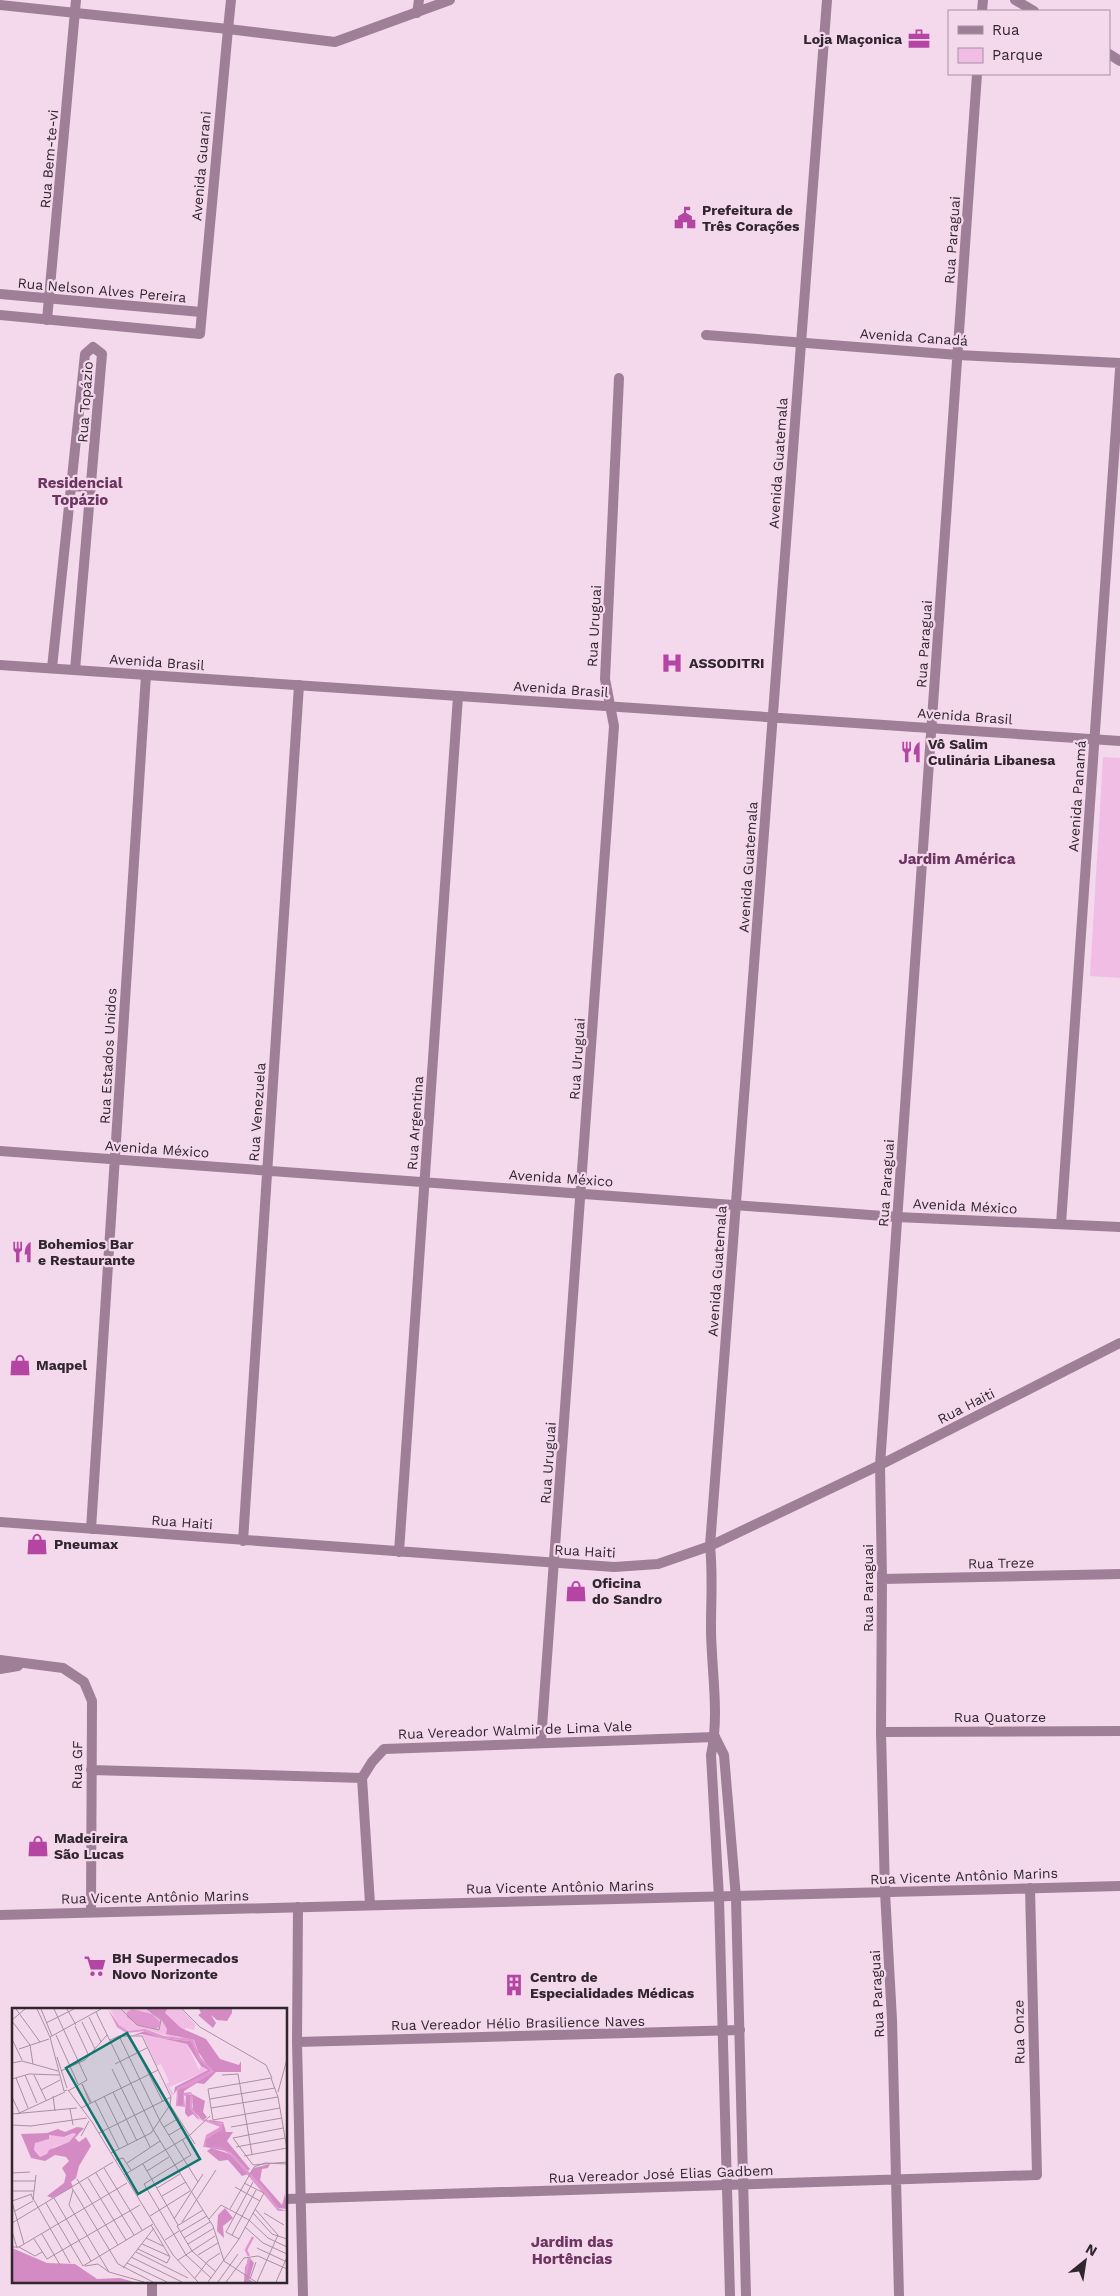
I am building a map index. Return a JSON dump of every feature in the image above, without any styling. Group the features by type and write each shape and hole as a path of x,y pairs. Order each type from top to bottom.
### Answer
{"street":[{"name":"Rua Bem-te-vi","path":"47,320 76,0"},
{"name":"Avenida Guarani","path":"47,320 200,334 231,0"},
{"path":"417,14 419,0"},
{"path":"0,4 335,42 417,14 450,0"},
{"name":"Avenida Guatemala","path":"715,1736 711,1627 713,1568 710,1546 827,0"},
{"path":"1015,0 1032,10"},
{"name":"Rua Paraguai","path":"899,2296 892,2020 885,1892 881,1732 882,1579 880,1465 978,75"},
{"name":"Rua Nelson Alves Pereira","path":"0,294 201,312"},
{"path":"0,315 47,320"},
{"name":"Avenida Canadá","path":"706,335 958,355 1120,363"},
{"name":"Rua Topázio","path":"52,668 85,354 92,347 102,354 91,502 75,670"},
{"name":"Avenida Panamá","path":"1061,1224 1120,369"},
{"name":"Rua Uruguai","path":"541,1741 614,726 605,679 619,378"},
{"path":"70,486 92,487"},
{"path":"69,500 91,502"},
{"name":"Avenida Brasil","path":"0,665 1120,741"},
{"name":"Rua Estados Unidos","path":"91,1529 146,675"},
{"name":"Rua Venezuela","path":"243,1541 299,685"},
{"name":"Rua Argentina","path":"398,1552 458,696"},
{"name":"Avenida México","path":"0,1151 897,1216 1120,1227"},
{"name":"Rua Haiti","path":"0,1522 614,1567 658,1564 710,1546 880,1465 1120,1343"},
{"name":"Rua Treze","path":"882,1579 1120,1574"},
{"name":"Rua GF","path":"0,1660 63,1668 84,1682 92,1702 91,1912"},
{"name":"Rua GF","path":"0,1669 26,1664"},
{"name":"Rua Quatorze","path":"881,1732 1120,1731"},
{"path":"715,1736 724,1754 736,1898 746,2296"},
{"path":"715,1736 711,1754 724,2031 730,2296"},
{"name":"Rua Vereador Walmir de Lima Vale","path":"362,1778 372,1762 384,1749 541,1741 715,1736"},
{"path":"91,1770 362,1778 370,1904"},
{"name":"Rua Vicente Antônio Marins","path":"0,1915 370,1904 736,1898 1120,1886"},
{"name":"Rua Onze","path":"1030,1888 1037,2175"},
{"path":"298,1907 298,2042 303,2296"},
{"name":"Rua Vereador Hélio Brasilience Naves","path":"298,2042 740,2030"},
{"name":"Rua Vereador José Elias Gadbem","path":"288,2200 1037,2175"}],"green space":[{"path":"1103,757 1120,758 1120,978 1090,976"}],"place":[{"name":"Loja Maçonica","path":"919,39"},
{"name":"Prefeitura de Três Corações","path":"685,218"},
{"name":"ASSODITRI","path":"672,663"},
{"name":"Vô Salim Culinária Libanesa","path":"911,752"},
{"name":"Bohemios Bar e Restaurante","path":"22,1252"},
{"name":"Maqpel","path":"20,1365"},
{"name":"Pneumax","path":"37,1544"},
{"name":"Oficina do Sandro","path":"576,1591"},
{"name":"Madeireira São Lucas","path":"38,1846"},
{"name":"BH Supermecados Novo Norizonte","path":"95,1966"},
{"name":"Centro de Especialidades Médicas","path":"514,1985"}],"district":[{"name":"Residencial Topázio","path":"80,492"},
{"name":"Jardim América","path":"957,859"},
{"name":"Jardim das Hortências","path":"572,2250"}]}
